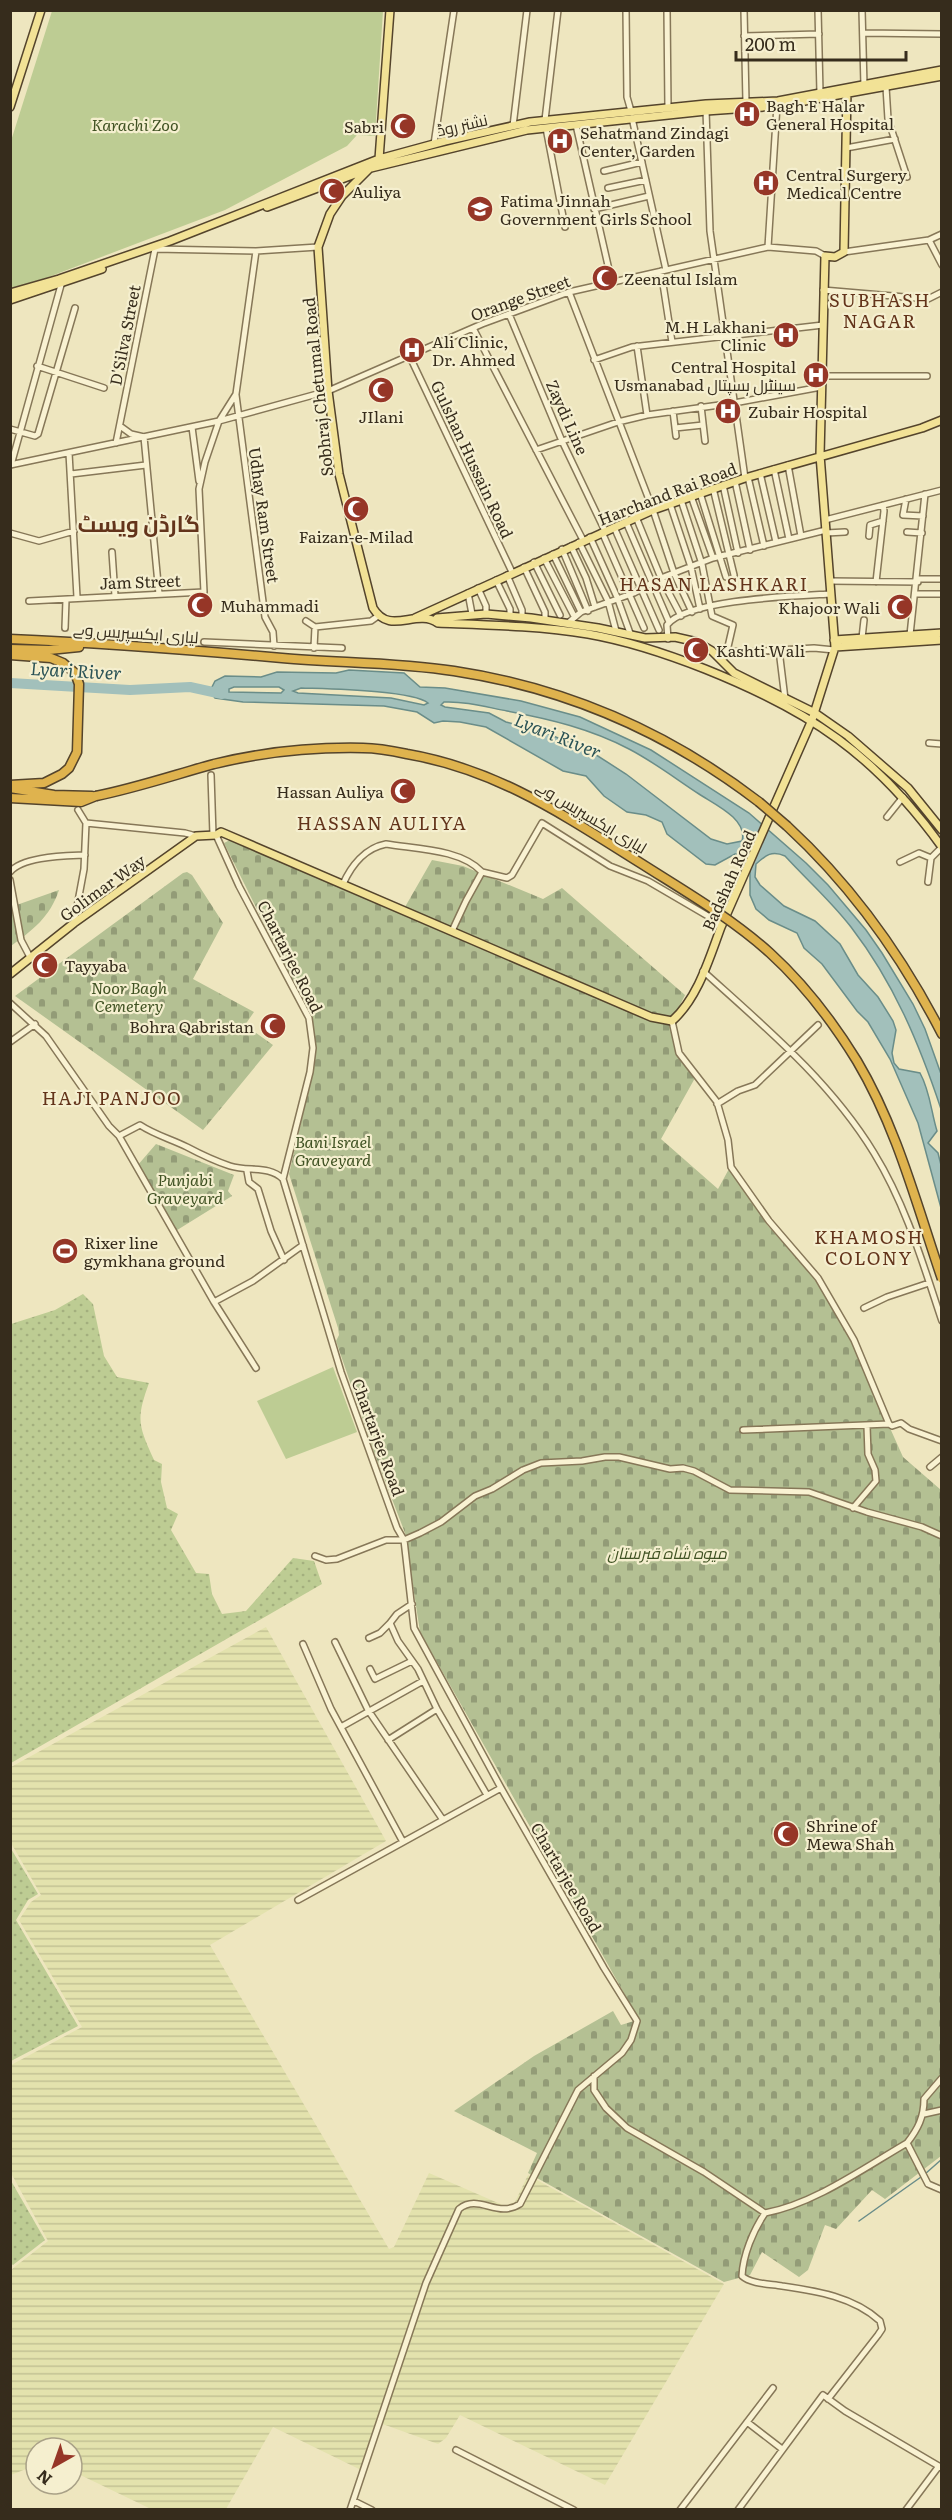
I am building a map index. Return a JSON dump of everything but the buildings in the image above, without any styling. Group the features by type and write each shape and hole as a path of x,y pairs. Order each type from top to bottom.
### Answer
{"highway":[{"name":"لیاری ایکسپریس وے","path":"10,639 416,666 463,672 519,684 584,704 652,734 716,770 787,826 833,872 876,925 908,974 942,1034"},
{"path":"10,649 49,650 102,645"},
{"path":"10,784 44,783 62,774 77,752 78,674 72,664 49,650"},
{"path":"10,656 57,660 69,666 75,673 79,684"},
{"name":"لیاری ایکسپریس وے","path":"10,784 54,795 96,796 131,789 214,764 259,754 305,749 366,747 430,758 462,767 540,800 740,927 799,983 828,1018 857,1062 880,1105 899,1151 942,1279"},
{"path":"10,798 81,802 96,796"}],"main road":[{"path":"11,106 14,83 41,10"},
{"path":"318,247 330,214 342,196 379,159 390,10"},
{"name":"نشتر روڈ","path":"10,293 60,282 371,168 545,124 576,124 668,108 706,108 746,102 778,104 820,93 847,92 864,86 942,70"},
{"name":"نشتر روڈ","path":"10,300 170,241 379,159 434,144 513,126 706,108 778,104 942,76"},
{"path":"844,252 847,92"},
{"name":"Sobhraj Chetumal Road","path":"318,247 328,391 339,474 378,616"},
{"name":"Orange Street","path":"825,256 835,257 844,252"},
{"name":"Badshah Road","path":"672,1021 687,1005 703,971 814,716 834,646 820,455 825,256"},
{"name":"Harchand Rai Road","path":"413,619 562,549 700,492 942,420"},
{"path":"435,621 437,618 486,614 568,622 630,633 645,638 688,638 712,651 734,673 785,699 848,736 901,781 942,830"},
{"path":"378,616 387,622 413,619 438,623 509,625 566,631 635,645 680,659 814,716 903,797 942,847"},
{"path":"834,646 862,638 942,633"},
{"path":"834,646 942,640"},
{"path":"196,836 215,835 221,832 651,1017 672,1021"},
{"name":"Golimar Way","path":"10,974 74,923 196,836"}],"street":[{"path":"434,144 454,10"},
{"path":"513,126 527,10"},
{"path":"558,10 545,124 566,227"},
{"path":"626,10 627,97 663,271 672,342"},
{"path":"667,10 668,108"},
{"path":"744,10 746,102"},
{"path":"818,10 820,93"},
{"path":"862,10 864,86"},
{"path":"863,33 942,34"},
{"path":"744,36 819,34"},
{"path":"886,87 888,119 907,177"},
{"path":"768,247 778,104"},
{"path":"706,108 709,219 713,260 747,477 764,546"},
{"path":"576,124 612,282"},
{"path":"846,148 895,139"},
{"path":"604,171 642,162"},
{"path":"608,188 646,180"},
{"path":"594,209 649,196"},
{"name":"Orange Street","path":"844,252 929,240 942,234"},
{"path":"929,240 942,265"},
{"path":"155,249 256,251 318,247"},
{"name":"Orange Street","path":"11,465 219,421 328,391 473,328 569,292 768,247 816,250 825,256"},
{"name":"D'Silva Street","path":"116,443 155,249"},
{"path":"199,489 205,462 219,421 236,394 256,251"},
{"path":"11,465 60,282"},
{"path":"824,290 928,299 942,292"},
{"path":"569,292 653,510 674,573 692,612"},
{"path":"10,429 35,436 38,434 75,308"},
{"name":"Zaydi Line","path":"509,314 644,628"},
{"path":"594,360 637,346 823,325"},
{"path":"473,328 584,540 617,597 630,633"},
{"path":"637,346 647,415"},
{"name":"Gulshan Hussain Road","path":"410,357 509,574 522,610 522,617"},
{"path":"37,366 104,388"},
{"path":"822,376 927,376"},
{"path":"536,450 618,422 647,415 734,403 822,387"},
{"name":"Udhay Ram Street","path":"236,394 237,416 265,617 273,632 274,646"},
{"path":"701,406 705,441"},
{"path":"673,411 676,436"},
{"path":"675,428 703,425"},
{"path":"120,426 131,434 144,437 159,594"},
{"path":"192,427 197,450 199,489"},
{"path":"69,453 77,597"},
{"path":"71,474 146,465"},
{"path":"788,465 801,536"},
{"path":"774,469 789,539"},
{"path":"760,473 777,542"},
{"path":"735,481 750,550"},
{"path":"723,485 738,553"},
{"path":"713,488 734,575"},
{"name":"Jam Street","path":"29,601 203,592 199,489"},
{"path":"825,520 942,490"},
{"path":"700,492 726,577"},
{"path":"910,635 918,580 925,494"},
{"path":"691,496 713,558"},
{"path":"906,499 903,515 923,516"},
{"path":"681,500 702,564 712,616 734,625 722,662"},
{"path":"670,504 691,567 700,609"},
{"path":"876,582 884,521 883,505"},
{"path":"636,517 661,578 681,616"},
{"path":"869,536 870,525 884,521"},
{"path":"626,522 669,622"},
{"path":"614,527 659,630"},
{"path":"10,533 39,542 74,531"},
{"path":"568,622 574,616 617,597 629,595 661,578 713,558 801,536 845,532"},
{"path":"907,532 922,533"},
{"path":"584,540 608,601 616,632"},
{"path":"571,546 586,578 595,607"},
{"path":"562,549 584,612"},
{"path":"112,552 115,596"},
{"path":"553,554 584,612"},
{"path":"544,558 574,616"},
{"path":"534,562 560,615"},
{"path":"524,567 543,606 545,619"},
{"path":"830,581 876,582 942,579"},
{"path":"496,580 510,609 510,616"},
{"path":"478,588 486,606 486,614"},
{"path":"468,593 471,614"},
{"path":"668,639 666,629 669,622 700,609 760,598 831,594"},
{"path":"915,594 942,594"},
{"path":"65,628 66,600"},
{"path":"306,621 315,627 371,621 378,616"},
{"path":"862,638 864,620"},
{"path":"314,648 315,627"},
{"path":"204,642 342,648"},
{"path":"727,651 834,646"},
{"path":"778,650 785,699"},
{"path":"929,743 942,744"},
{"path":"212,775 215,835"},
{"path":"887,817 903,797"},
{"path":"74,923 85,855 86,824 78,810"},
{"path":"86,824 196,836"},
{"path":"343,884 352,865 377,845 386,844 453,856 472,863 483,872 507,878 512,875 539,826 546,824 610,866 648,881 713,919 721,927"},
{"name":"Chartarjee Road","path":"215,835 239,886 309,1018 312,1028 313,1048 310,1072 283,1179 345,1381 397,1528 404,1540 414,1628 501,1788 637,2021 631,2040 622,2053 594,2076"},
{"path":"928,882 931,858 942,847"},
{"path":"900,862 919,854 931,858"},
{"path":"10,872 15,866 54,856 85,855"},
{"path":"452,931 483,872"},
{"path":"10,880 21,940 31,959"},
{"path":"703,971 791,1051 823,1084 876,1155 912,1229 942,1321"},
{"path":"10,1003 35,1024 60,1054 109,1126 119,1136 214,1302 256,1368"},
{"path":"672,1021 680,1053 717,1104 728,1140 731,1167 770,1221 818,1278 854,1340 889,1424"},
{"path":"10,1041 35,1024"},
{"path":"717,1104 738,1090 755,1085 818,1025"},
{"path":"119,1136 140,1125 155,1135 204,1157 247,1171 263,1169 276,1171 283,1179"},
{"path":"247,1171 249,1182 258,1189 271,1231 284,1260"},
{"path":"214,1302 284,1260 303,1245"},
{"path":"864,1308 887,1297 929,1283"},
{"path":"743,1430 889,1424 892,1426 901,1423 909,1429 942,1441"},
{"path":"853,1508 876,1481 875,1470 868,1454 867,1426"},
{"path":"315,1556 326,1560 337,1559 386,1540 404,1540 441,1522 474,1496 492,1489 523,1470 542,1463 582,1461 605,1457 619,1457 670,1469 683,1468 694,1471 730,1490 808,1492 853,1508 922,1527 942,1536"},
{"path":"930,1467 942,1457"},
{"path":"369,1638 380,1633 398,1614 412,1604"},
{"path":"390,1623 398,1641 412,1661 487,1796"},
{"path":"335,1642 369,1712 443,1820"},
{"path":"303,1644 341,1727 403,1842"},
{"path":"370,1669 375,1680 412,1661"},
{"path":"341,1727 423,1681"},
{"path":"388,1740 437,1709"},
{"path":"298,1900 501,1788"},
{"path":"594,2076 594,2090 606,2108 627,2128 704,2172 765,2213 777,2211 819,2194 907,2143 917,2130 924,2114 924,2099 942,2078"},
{"path":"350,2510 415,2312 459,2209 464,2205 476,2203 503,2211 520,2204 578,2090 594,2076"},
{"path":"924,2114 942,2110"},
{"path":"907,2143 928,2184 942,2190"},
{"path":"765,2213 758,2223 747,2252 742,2276 754,2282 804,2289 849,2301 862,2306 880,2321 882,2329 828,2399"},
{"path":"680,2510 773,2388"},
{"path":"738,2510 822,2396 940,2467 906,2510"},
{"path":"747,2422 782,2450"},
{"path":"456,2450 574,2510"},
{"path":"354,2501 372,2510"}],"green space":[{"name":"Karachi Zoo","path":"52,11 383,11 375,136 357,135 347,146 225,210 46,278 11,288 10,144"},
{"name":"میوہ شاہ قبرستان","path":"230,840 405,907 432,860 463,866 543,899 562,888 685,995 675,1015 669,1018 677,1053 695,1078 661,1139 718,1189 730,1167 768,1226 814,1276 851,1341 903,1457 941,1490 941,2156 885,2199 872,2190 836,2229 825,2225 808,2270 799,2277 762,2252 750,2275 724,2282 528,2173 537,2153 454,2111 534,2056 613,2011 621,2025 634,2021 633,2009 420,1632 405,1533 336,1341 339,1335 338,1328 289,1174 313,1071 315,1049 311,1018 224,843"},
{"name":"Noor Bagh Cemetery","path":"187,872 192,875 223,923 193,979 254,1012 245,1025 273,1045 203,1130 15,996"},
{"path":"59,890 51,908 40,922 11,946 11,907"},
{"name":"Punjabi Graveyard","path":"156,1144 234,1175 228,1191 232,1196 174,1232 137,1166"},
{"path":"83,1294 93,1304 104,1356 117,1377 149,1383 142,1405 142,1430 154,1460 162,1464 161,1482 167,1508 178,1514 171,1530 196,1573 209,1574 212,1594 222,1614 246,1611 293,1558 314,1561 322,1584 11,1763 11,1324 55,1310"},
{"path":"333,1367 357,1432 286,1459 257,1401"},
{"path":"266,1627 386,1841 210,1945 389,2249 394,2247 429,2173 505,2206 515,2202 528,2175 724,2284 605,2485 460,2415 446,2438 438,2444 377,2422 361,2470 273,2427 226,2509 151,2509 84,2477 84,2436 24,2436 24,2470 11,2475 11,2267 12,2269 48,2241 11,2173 11,2065 82,2027 19,1920 31,1902 41,1895 11,1843 11,1767"},
{"path":"10,1847 38,1894 28,1900 16,1920 78,2026 11,2061"},
{"path":"10,2179 45,2240 13,2265 10,2263"}],"water":[{"path":"349,670 404,673 420,687 445,688 521,701 580,717 651,750 749,813 806,863 866,930 913,1004 925,1029 941,1074 941,1109 904,1014 880,970 851,927 785,856 769,854 763,858 756,864 755,877 760,885 784,906 815,921 840,944 858,975 878,997 893,1021 896,1030 892,1053 894,1063 899,1069 920,1073 928,1094 937,1131 928,1143 938,1153 941,1165 941,1208 918,1123 890,1059 868,1022 822,964 804,948 797,933 769,920 756,909 750,895 750,860 743,854 735,854 715,865 706,864 667,834 662,822 646,815 627,812 604,796 586,776 563,771 486,727 460,722 434,723 417,712 384,706 243,702 215,698 210,691 215,681 225,676 261,677 277,672 336,673","holes":["279,687 284,690 281,693 229,692 229,689","301,688 368,691 405,695 428,703 424,705 391,698 293,691","444,702 460,702 523,714 554,721 615,742 647,759 728,813 740,826 742,841 727,844 711,839 626,774 590,751 541,731 506,722 489,713 441,705"]}],"waterway":[{"name":"Lyari River","path":"10,683 130,690 190,687 222,694"},
{"path":"925,2174 942,2159"},
{"path":"859,2221 921,2177"}],"place":[{"name":"Bagh E Halar General Hospital","path":"747,114"},
{"name":"Sabri","path":"403,126"},
{"name":"Sehatmand Zindagi Center, Garden","path":"560,141"},
{"name":"Central Surgery Medical Centre","path":"766,183"},
{"name":"Auliya","path":"332,191"},
{"name":"Fatima Jinnah Government Girls School","path":"480,209"},
{"name":"Zeenatul Islam","path":"605,278"},
{"name":"M.H Lakhani Clinic","path":"786,335"},
{"name":"Ali Clinic, Dr. Ahmed","path":"412,350"},
{"name":"Central Hospital Usmanabad سینٹرل ہسپتال","path":"816,375"},
{"name":"JIlani","path":"381,390"},
{"name":"Zubair Hospital","path":"728,411"},
{"name":"Faizan-e-Milad","path":"356,509"},
{"name":"Muhammadi","path":"200,605"},
{"name":"Khajoor Wali","path":"900,607"},
{"name":"Kashti Wali","path":"696,650"},
{"name":"Hassan Auliya","path":"403,791"},
{"name":"Tayyaba","path":"45,965"},
{"name":"Bohra Qabristan","path":"273,1026"},
{"name":"Rixer line gymkhana ground","path":"65,1251"},
{"name":"Shrine of Mewa Shah","path":"786,1834"}],"district":[{"name":"SUBHASH NAGAR","path":"880,309"},
{"name":"گارڈن ویسٹ","path":"139,522"},
{"name":"HASAN LASHKARI","path":"714,583"},
{"name":"HASSAN AULIYA","path":"382,822"},
{"name":"HAJI PANJOO","path":"112,1097"},
{"name":"KHAMOSH COLONY","path":"869,1246"}],"park label":[{"name":"Bani Israel Graveyard","path":"333,1150"}]}
